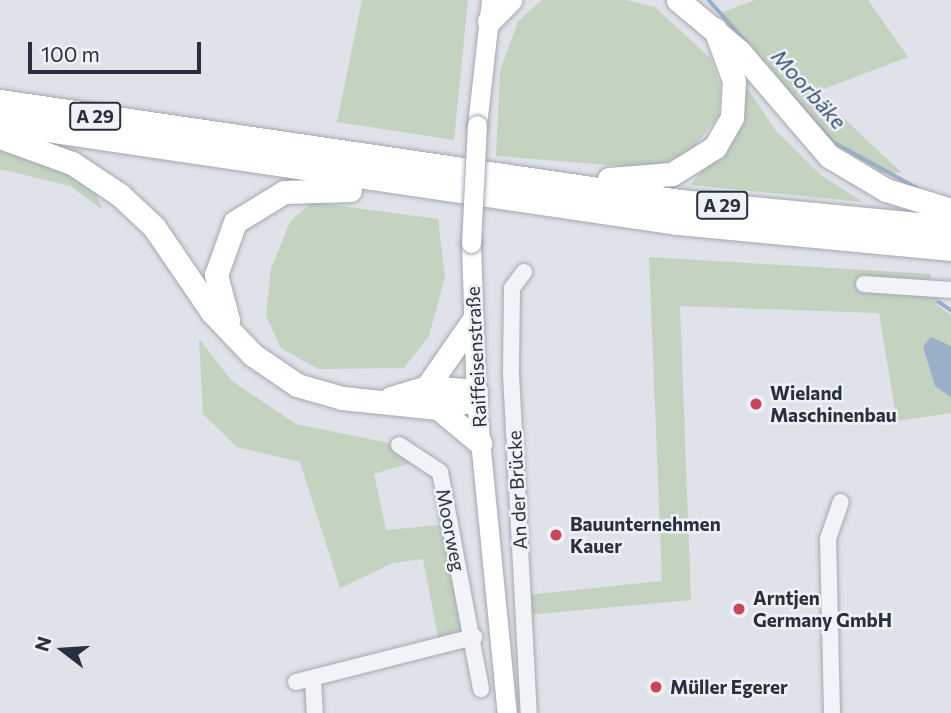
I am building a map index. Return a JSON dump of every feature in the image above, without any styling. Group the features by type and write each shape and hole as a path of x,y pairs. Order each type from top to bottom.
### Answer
{"highway":[{"path":"490,10 510,0"},
{"name":"A 29","path":"234,336 218,294 218,254 235,222 270,197 332,188 446,201 491,187 519,170 652,179 704,159 724,133 734,101 730,65 715,29 678,0"},
{"path":"715,29 829,156 886,190 951,210"},
{"name":"A 29","path":"0,101 491,187 951,227"},
{"name":"A 29","path":"0,123 951,249"},
{"path":"0,137 72,163 120,195 154,227 234,336 297,385 342,398 385,399 438,408 476,395"},
{"path":"427,387 472,322"},
{"path":"385,399 427,387 476,395"},
{"path":"438,408 480,443"}],"main road":[{"name":"Raiffeisenstraße","path":"490,10 477,125 471,243 472,322 480,443 507,713"}],"street":[{"name":"An der Brücke","path":"524,272 512,288 511,374 529,713"},
{"path":"864,284 951,290"},
{"name":"Moorweg","path":"399,445 440,472 474,637 481,689"},
{"path":"832,713 828,539 841,502"},
{"path":"315,713 304,681 474,637"}],"green space":[{"path":"362,0 468,0 454,140 337,122"},
{"path":"542,0 626,0 655,7 711,59 720,85 719,116 689,153 663,163 634,167 496,156 500,71 518,21"},
{"path":"755,0 868,0 908,57 816,92 902,173 881,173 833,142 720,13"},
{"path":"745,84 775,130 821,175 863,202 690,185 728,142"},
{"path":"0,149 41,157 93,187 103,210 70,186 0,169"},
{"path":"312,202 438,219 445,277 429,336 404,368 318,369 281,348 266,316 271,269 290,222"},
{"path":"649,257 931,274 925,292 938,294 937,305 951,315 951,413 897,421 879,313 680,306 691,600 527,615 526,595 662,581"},
{"path":"199,339 232,381 296,424 399,445 427,458 374,474 386,530 450,524 474,637 440,647 423,559 393,563 340,588 300,462 237,447 203,414"}],"water":[{"path":"931,337 951,346 951,397 935,386 923,347"}],"waterway":[{"name":"Moorbäke","path":"709,0 747,43"},
{"name":"Moorbäke","path":"786,89 833,142 917,188"},
{"path":"939,302 951,310"}],"place":[{"name":"Wieland Maschinenbau","path":"756,404"},
{"name":"Bauunternehmen Kauer","path":"556,535"},
{"name":"Arntjen Germany GmbH","path":"739,609"},
{"name":"Müller Egerer","path":"656,687"}]}
